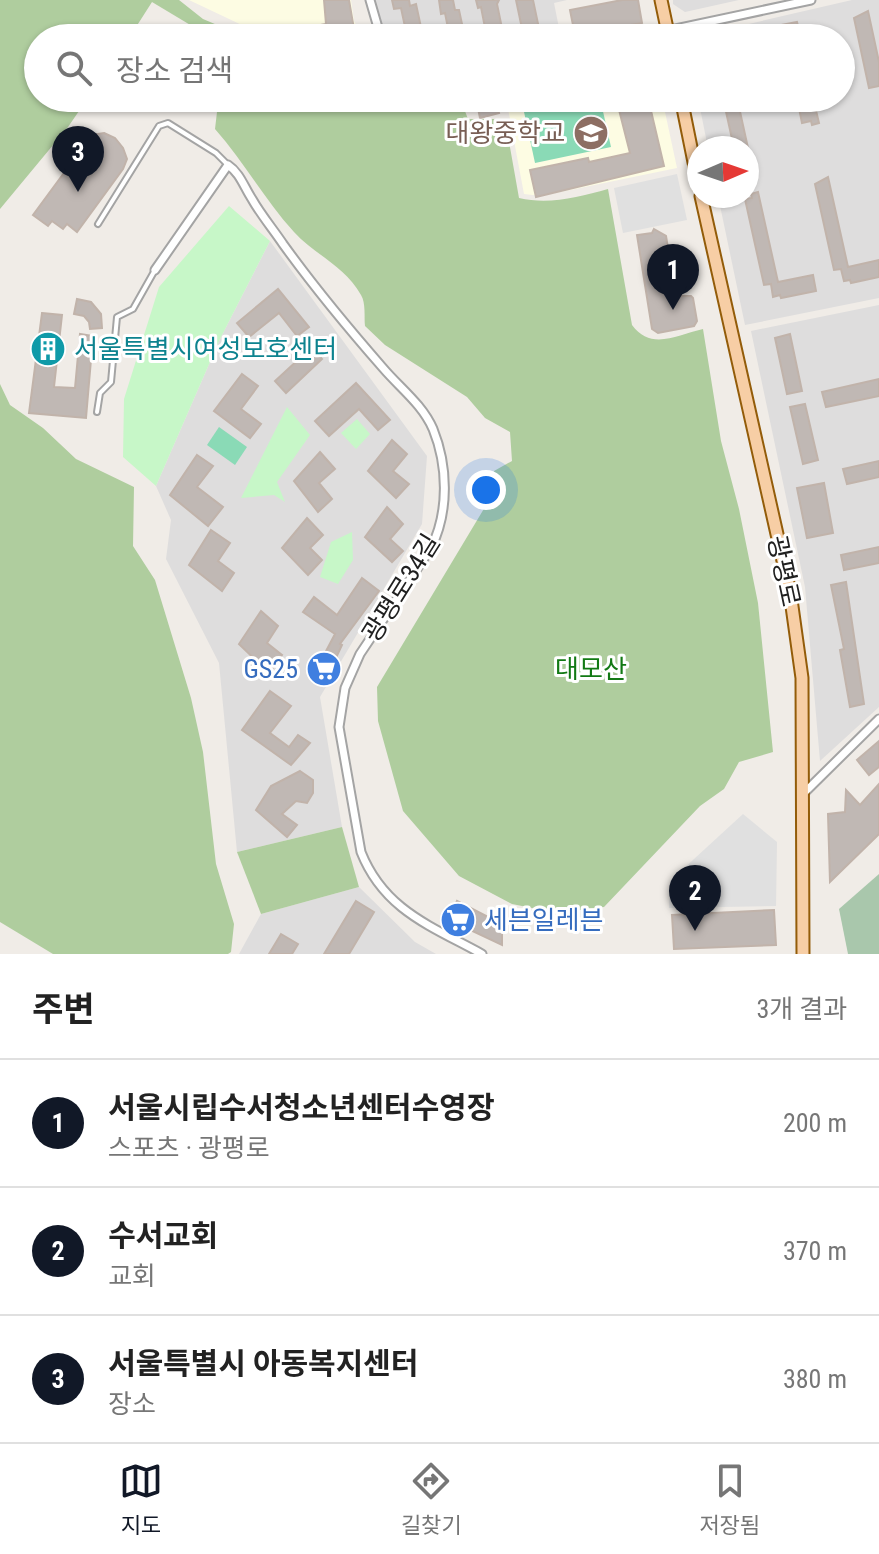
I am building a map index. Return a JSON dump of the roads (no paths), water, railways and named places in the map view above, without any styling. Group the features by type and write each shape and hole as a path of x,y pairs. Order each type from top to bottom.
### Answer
{"main road":[{"path":"661,0 667,24"},
{"path":"684,112 689,136"},
{"name":"광평로","path":"704,208 790,592 802,678 803,954"}],"street":[{"path":"370,0 377,24"},
{"path":"711,24 811,0"},
{"path":"155,270 228,165"},
{"name":"광평로34길","path":"228,165 236,170 252,200 288,251 337,313 398,386 416,401 439,446 444,506 439,530 431,548 360,654 345,688 339,727 361,852 368,870 396,905 482,954"},
{"path":"804,793 879,719"}],"lane":[{"path":"98,224 159,126 168,123 216,153 228,165"},
{"path":"97,412 100,393 111,382 117,317 133,309 155,270"}],"place":[{"name":"대왕중학교","path":"591,133"},
{"name":"서울특별시 아동복지센터","path":"78,192"},
{"name":"서울시립수서청소년센터수영장","path":"673,310"},
{"name":"서울특별시여성보호센터","path":"48,349"},
{"name":"GS25","path":"324,669"},
{"name":"세븐일레븐","path":"458,920"},
{"name":"수서교회","path":"695,931"}],"park label":[{"name":"대모산","path":"591,669"}]}
